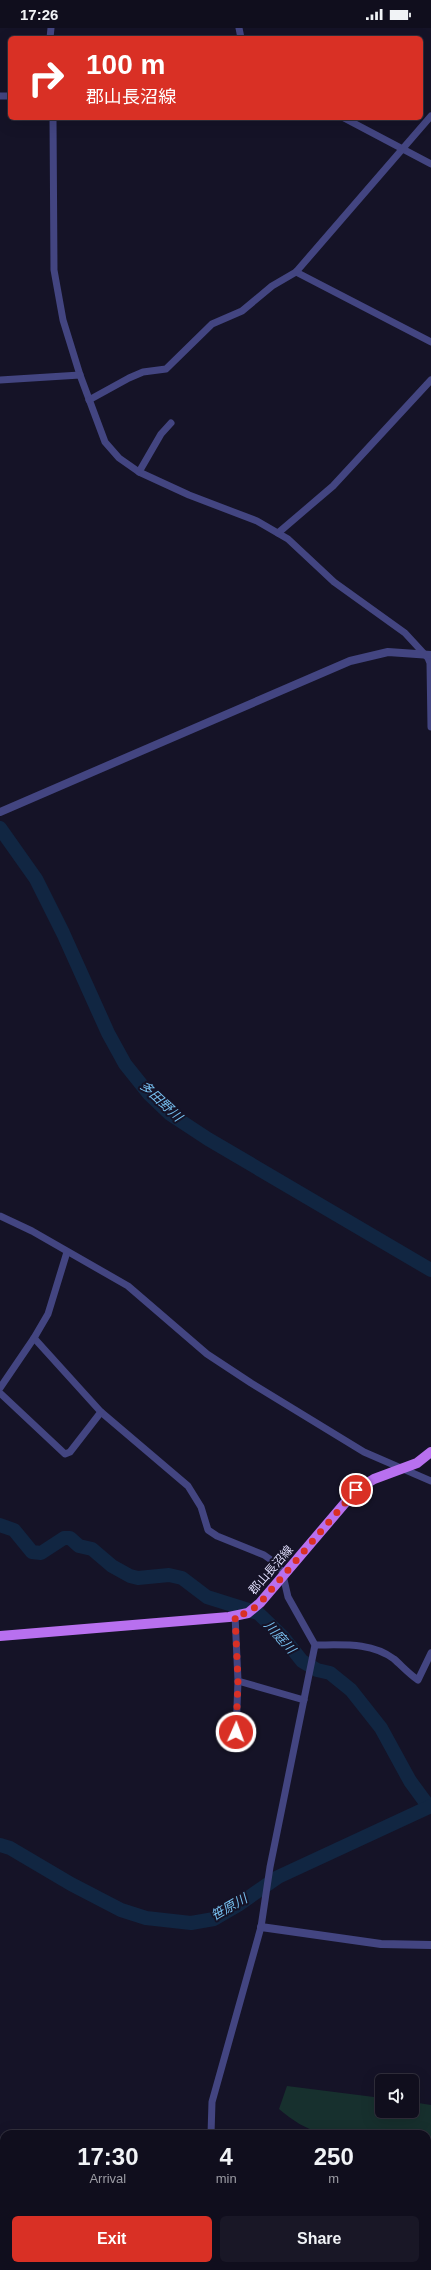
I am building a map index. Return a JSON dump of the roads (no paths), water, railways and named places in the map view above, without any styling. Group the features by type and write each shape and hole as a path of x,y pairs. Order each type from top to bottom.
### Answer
{"main road":[{"name":"郡山長沼線","path":"0,1636 229,1617 236,1614 248,1613 260,1603 283,1577 356,1490 374,1480 403,1470 417,1463 431,1452"}],"street":[{"path":"89,400 143,372 166,369 212,324 242,311 272,286 296,272 431,116"},
{"path":"53,120 54,270 64,320 80,375 104,442 118,458 139,472 189,495 257,521 278,533 298,548 334,582 405,633 427,654 430,664 431,727"},
{"path":"348,120 431,164"},
{"path":"296,272 431,342"},
{"path":"0,380 80,375"},
{"path":"278,533 332,486 431,380"},
{"path":"139,472 161,434 171,423"},
{"path":"0,812 350,661 388,652 427,654"},
{"path":"0,1216 32,1231 128,1286 222,1365 364,1452 431,1481"},
{"path":"0,1388 34,1338 48,1314 67,1252"},
{"path":"34,1338 101,1412 188,1486 201,1507 208,1530 217,1536 270,1558 282,1571 288,1597 315,1645 270,1867 261,1927 212,2102 210,2130"},
{"path":"0,1393 65,1454 70,1452 101,1412"},
{"path":"236,1614 238,1681 236,1732"},
{"path":"315,1645 364,1645 395,1660 418,1680 431,1653"},
{"path":"238,1681 304,1700"},
{"path":"261,1927 381,1944 431,1945"}],"waterway":[{"name":"多田野川","path":"0,828 36,879 63,933 108,1033 125,1064 149,1094 170,1114 208,1139 431,1270"},
{"name":"川庭川","path":"0,1525 14,1530 32,1552 41,1553 64,1538 70,1538 79,1546 92,1549 112,1566 130,1576 138,1578 169,1575 182,1578 207,1597 258,1613 283,1637 302,1661 317,1670 330,1673 351,1690 381,1728 410,1781 429,1807"},
{"name":"笹原川","path":"0,1845 10,1848 71,1884 121,1910 146,1918 191,1923 214,1919 238,1905 278,1877 431,1806"}]}
